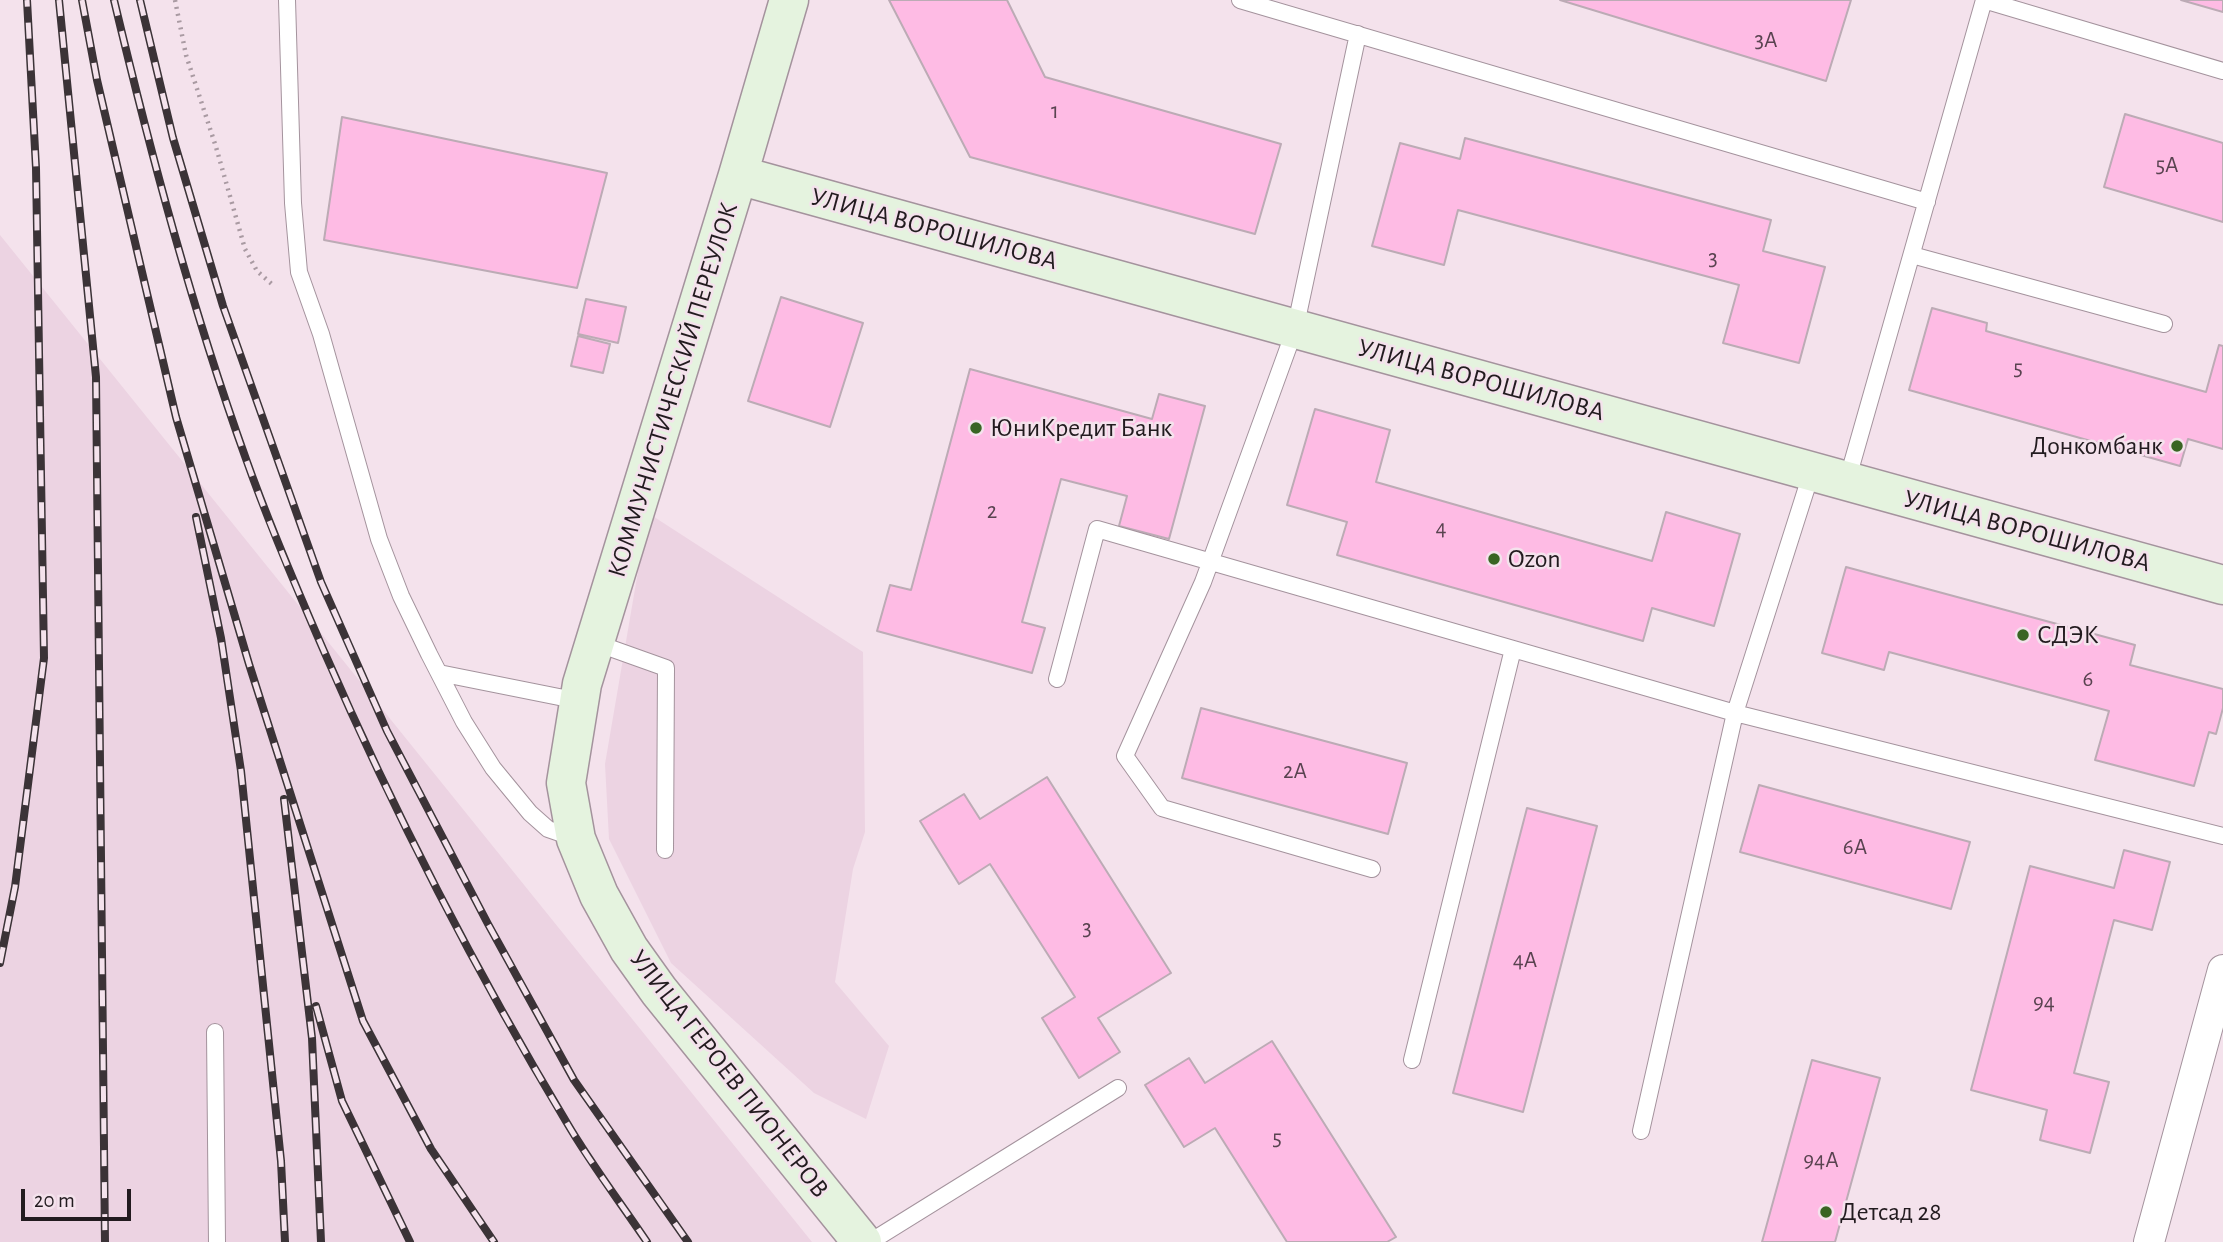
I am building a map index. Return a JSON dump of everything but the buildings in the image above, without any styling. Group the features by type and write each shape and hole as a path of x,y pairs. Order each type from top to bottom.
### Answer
{"street":[{"name":"КОММУНИСТИЧЕСКИЙ ПЕРЕУЛОК","path":"566,783 579,702 789,0"},
{"name":"УЛИЦА ВОРОШИЛОВА","path":"738,175 2223,585"},
{"name":"УЛИЦА ГЕРОЕВ ПИОНЕРОВ","path":"566,783 576,839 599,895 629,949 862,1242"},
{"path":"2149,1242 2223,970"}],"lane":[{"path":"287,0 293,203 299,272 321,334 379,539 401,596 439,673 464,722 493,768 530,813 548,829 576,839"},
{"path":"1240,0 1927,202"},
{"path":"1641,1131 1735,713 1830,476 1912,255 1984,0 2223,71"},
{"path":"1358,34 1295,329 1211,562 1125,756 1162,808 1371,869"},
{"path":"1912,255 2164,324"},
{"path":"1056,679 1097,529 1735,713 2223,836"},
{"path":"596,643 666,668 665,850"},
{"path":"1412,1060 1513,649"},
{"path":"439,673 579,702"},
{"path":"215,1032 217,1242"},
{"path":"870,1242 1118,1088"}],"path":[{"path":"175,0 186,55 245,250 257,271 274,286 308,298"}],"shaded area":[{"path":"0,235 812,1242 0,1242"},
{"path":"648,513 863,652 865,832 853,869 835,982 889,1046 866,1119 814,1093 671,963 609,839 605,764"}],"railway":[{"path":"0,963 15,887 44,658 36,168 27,0"},
{"path":"59,0 96,377 105,1242"},
{"path":"82,0 97,80 176,417 249,664 363,1021 431,1149 494,1242"},
{"path":"114,0 190,289 226,403 273,531 303,602 378,770 468,949 576,1138 647,1242"},
{"path":"140,0 173,138 223,306 321,582 387,731 488,924 574,1080 688,1242"},
{"path":"196,517 221,638 241,771 281,1161 285,1242"},
{"path":"284,799 312,1038 321,1242"},
{"path":"316,1006 342,1101 410,1242"}],"place":[{"name":"ЮниКредит Банк","path":"976,428"},
{"name":"Донкомбанк","path":"2177,446"},
{"name":"Ozon","path":"1494,559"},
{"name":"СДЭК","path":"2023,635"},
{"name":"Детсад 28","path":"1826,1212"}]}
